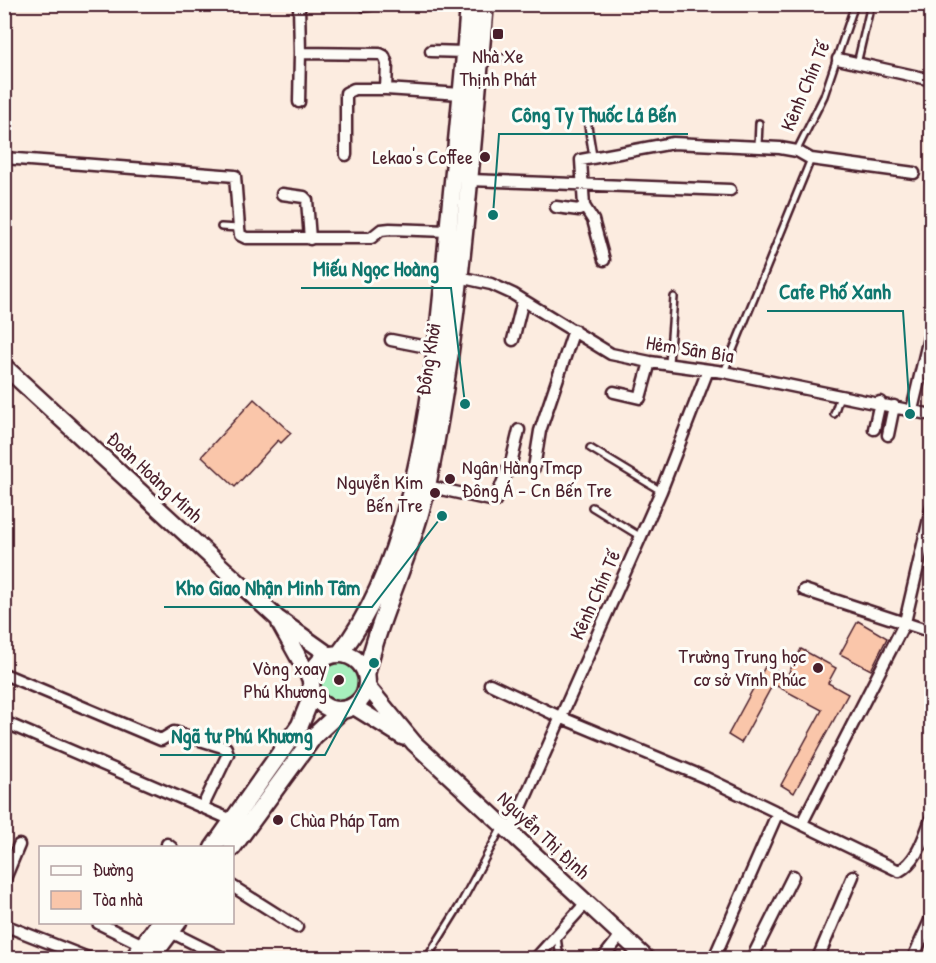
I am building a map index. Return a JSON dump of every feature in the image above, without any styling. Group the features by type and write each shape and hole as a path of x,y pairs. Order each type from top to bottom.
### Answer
{"main road":[{"name":"Đồng Khởi","path":"367,681 459,278 470,180 475,54 474,6"},
{"name":"Đồng Khởi","path":"335,654 389,583 416,528 427,486 443,346 448,231 461,94 475,54"},
{"name":"Đoàn Hoàng Minh","path":"4,366 10,378 277,618 335,654"},
{"name":"Đoàn Hoàng Minh","path":"277,618 312,686"},
{"path":"214,846 300,725 316,665 335,654 360,663 367,681 364,694 314,736 233,846"},
{"name":"Nguyễn Thị Định","path":"367,681 414,743 646,958"},
{"path":"312,686 328,708 348,708"},
{"name":"Nguyễn Thị Định","path":"348,708 414,743"},
{"path":"143,954 169,926"}],"street":[{"path":"299,4 299,102"},
{"path":"431,51 475,54"},
{"path":"300,53 384,56 387,64 386,89"},
{"path":"847,62 932,80"},
{"path":"346,155 346,93 354,88 461,94"},
{"path":"604,260 593,220 584,206 581,160 594,156 673,143 758,146 804,156 914,173"},
{"path":"4,158 235,176 240,235 246,238 370,238 381,230 390,229 448,231"},
{"path":"470,180 730,190"},
{"path":"282,194 304,197 308,200 310,239"},
{"path":"555,207 579,210 584,206"},
{"name":"Hẻm Sân Bia","path":"459,278 501,288 611,354 840,394 932,415"},
{"path":"513,340 523,300"},
{"path":"912,410 932,325"},
{"path":"534,468 540,431 574,330"},
{"path":"391,340 443,346"},
{"path":"614,392 640,398 650,362"},
{"name":"Kênh Chín Tế","path":"506,829 560,717 641,537 708,370"},
{"path":"874,429 880,402"},
{"path":"888,435 894,406"},
{"path":"427,486 495,501 512,459 519,430"},
{"path":"802,823 905,622 932,506"},
{"path":"804,590 932,632"},
{"path":"4,674 161,740 174,732 226,748 228,754 203,806"},
{"path":"490,684 560,717 639,748 802,823 899,871 907,867 915,856 932,817"},
{"path":"4,722 232,820"},
{"path":"714,958 778,812"},
{"path":"4,881 19,845"},
{"path":"752,958 793,876"},
{"path":"818,958 853,876"},
{"path":"234,887 297,927"},
{"path":"536,958 586,903"},
{"path":"913,958 932,916"},
{"path":"99,924 143,954"},
{"path":"4,925 88,958"},
{"path":"169,926 223,958"},
{"path":"603,958 621,935"}],"lane":[{"path":"364,8 400,4"},
{"path":"416,4 474,6"},
{"name":"Kênh Chín Tế","path":"724,372 824,96 847,62 855,4"},
{"path":"847,62 871,4"},
{"path":"475,54 517,58"},
{"path":"587,120 594,156"},
{"path":"758,146 759,123"},
{"path":"221,227 239,228"},
{"path":"669,363 674,297"},
{"path":"834,414 840,394"},
{"path":"590,448 661,490"},
{"path":"591,507 641,537"},
{"name":"Kênh Chín Tế","path":"427,958 506,829"},
{"path":"556,936 560,958"}],"green space":[{"path":"338,661 346,662 353,667 358,674 358,690 353,697 346,702 338,703 330,702 323,697 318,690 317,682 318,674 323,667 330,662"}],"building":[{"path":"254,399 291,433 281,443 278,440 235,487 202,456"},
{"path":"858,621 887,638 871,670 840,654"},
{"path":"801,649 836,668 828,683 848,694 794,793 781,785 822,710 773,684 741,743 728,735 766,665 787,676"}],"place":[{"name":"Nhà Xe Thịnh Phát","path":"498,34"},
{"name":"Lekao's Coffee","path":"485,157"},
{"name":"Công Ty Thuốc Lá Bến","path":"493,215"},
{"name":"Miếu Ngọc Hoàng","path":"465,404"},
{"name":"Cafe Phố Xanh","path":"910,414"},
{"name":"Ngân Hàng Tmcp Đông Á - Cn Bến Tre","path":"450,479"},
{"name":"Nguyễn Kim Bến Tre","path":"435,493"},
{"name":"Kho Giao Nhận Minh Tâm","path":"442,516"},
{"name":"Ngã tư Phú Khương","path":"374,663"},
{"name":"Trường Trung học cơ sở Vĩnh Phúc","path":"818,668"},
{"name":"Vòng xoay Phú Khương","path":"339,680"},
{"name":"Chùa Pháp Tam","path":"278,820"}]}
